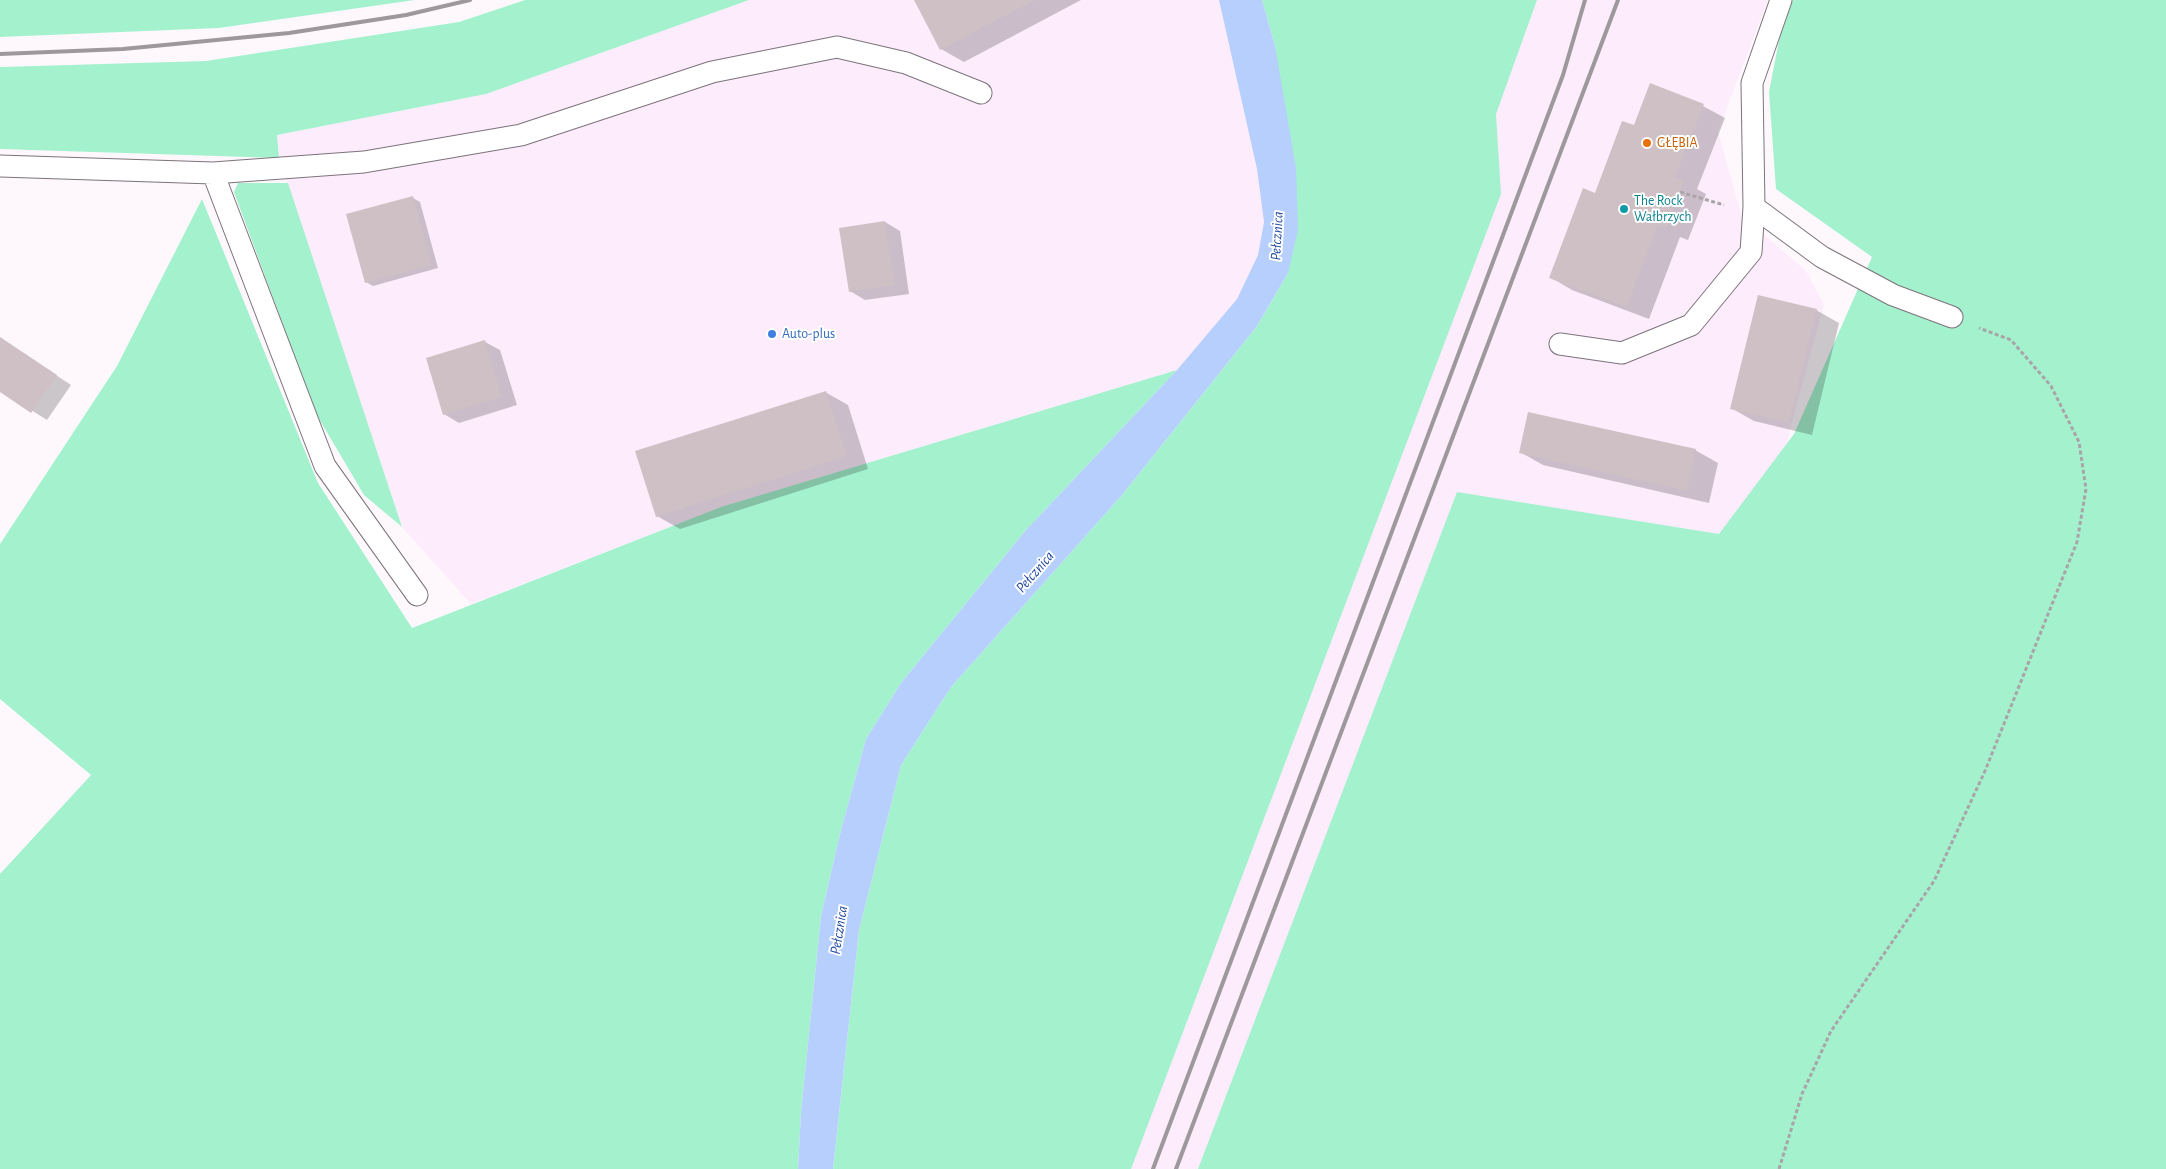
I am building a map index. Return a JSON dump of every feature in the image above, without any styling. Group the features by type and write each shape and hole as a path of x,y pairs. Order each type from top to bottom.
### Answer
{"lane":[{"path":"1560,344 1622,353 1691,325 1751,252 1754,207 1752,83 1781,0"},
{"path":"0,166 213,173 364,162 521,135 712,72 837,47 906,63 981,93"},
{"path":"213,173 325,466 417,595"},
{"path":"1754,207 1822,258 1893,295 1952,317"}],"path":[{"path":"1680,192 1732,208"},
{"path":"1779,1169 1802,1094 1832,1031 1934,881 1985,771 2077,542 2086,488 2079,442 2051,386 2011,340 1952,317"}],"shaded area":[{"name":"Auto-plus","path":"749,0 1219,0 1257,169 1264,222 1258,255 1237,299 1177,370 721,507 471,604 402,527 279,158 277,135 486,94"},
{"path":"1405,0 1768,0 1718,131 1741,215 1806,271 1824,305 1790,429 1765,586 1286,1169 1034,1169"}],"green space":[{"path":"0,0 415,0 219,28 0,37"},
{"path":"525,0 749,0 486,94 277,135 279,158 0,149 0,67 206,61 459,22"},
{"path":"1262,0 1537,0 1496,114 1501,194 1131,1169 833,1169 859,930 901,765 951,687 1122,495 1257,326 1288,273 1275,46"},
{"path":"1793,0 2166,0 2166,1169 1198,1169 1457,492 1719,534 1794,434 1872,257 1776,189 1769,92 1782,25"},
{"path":"238,183 288,183 402,527 364,495 315,412 234,192"},
{"path":"202,199 318,483 412,628 721,507 1177,370 1026,530 901,683 866,739 840,834 821,916 801,1112 798,1169 0,1169 0,874 91,775 0,699 0,544 117,366"}],"water":[{"name":"Pełcznica","path":"1219,0 1262,0 1275,46 1296,168 1298,230 1288,273 1257,326 1122,495 951,687 901,765 859,930 833,1169 798,1169 801,1112 821,916 840,834 866,739 901,683 1026,530 1177,370 1237,299 1258,255 1264,222 1257,169"}],"building":[{"path":"914,0 1035,0 940,50"},
{"name":"The Rock Wałbrzych","path":"1650,83 1704,104 1675,177 1684,180 1666,228 1658,225 1627,307 1549,278 1583,188 1595,193 1622,121 1634,125"},
{"path":"413,196 432,265 365,283 346,214"},
{"path":"885,221 895,285 849,292 839,228"},
{"path":"1758,295 1817,309 1789,423 1730,409"},
{"path":"0,337 57,375 31,413 0,392"},
{"path":"485,340 502,397 443,415 426,358"},
{"path":"826,391 847,456 656,517 635,451"},
{"path":"1528,412 1696,449 1687,491 1519,453"}],"railway":[{"path":"0,54 123,49 289,33 406,15 470,0"},
{"path":"1153,1169 1563,75 1585,0"},
{"path":"1176,1169 1618,0"}],"place":[{"name":"GŁĘBIA","path":"1647,143"},
{"name":"The Rock Wałbrzych","path":"1624,209"},
{"name":"Auto-plus","path":"772,334"}]}
